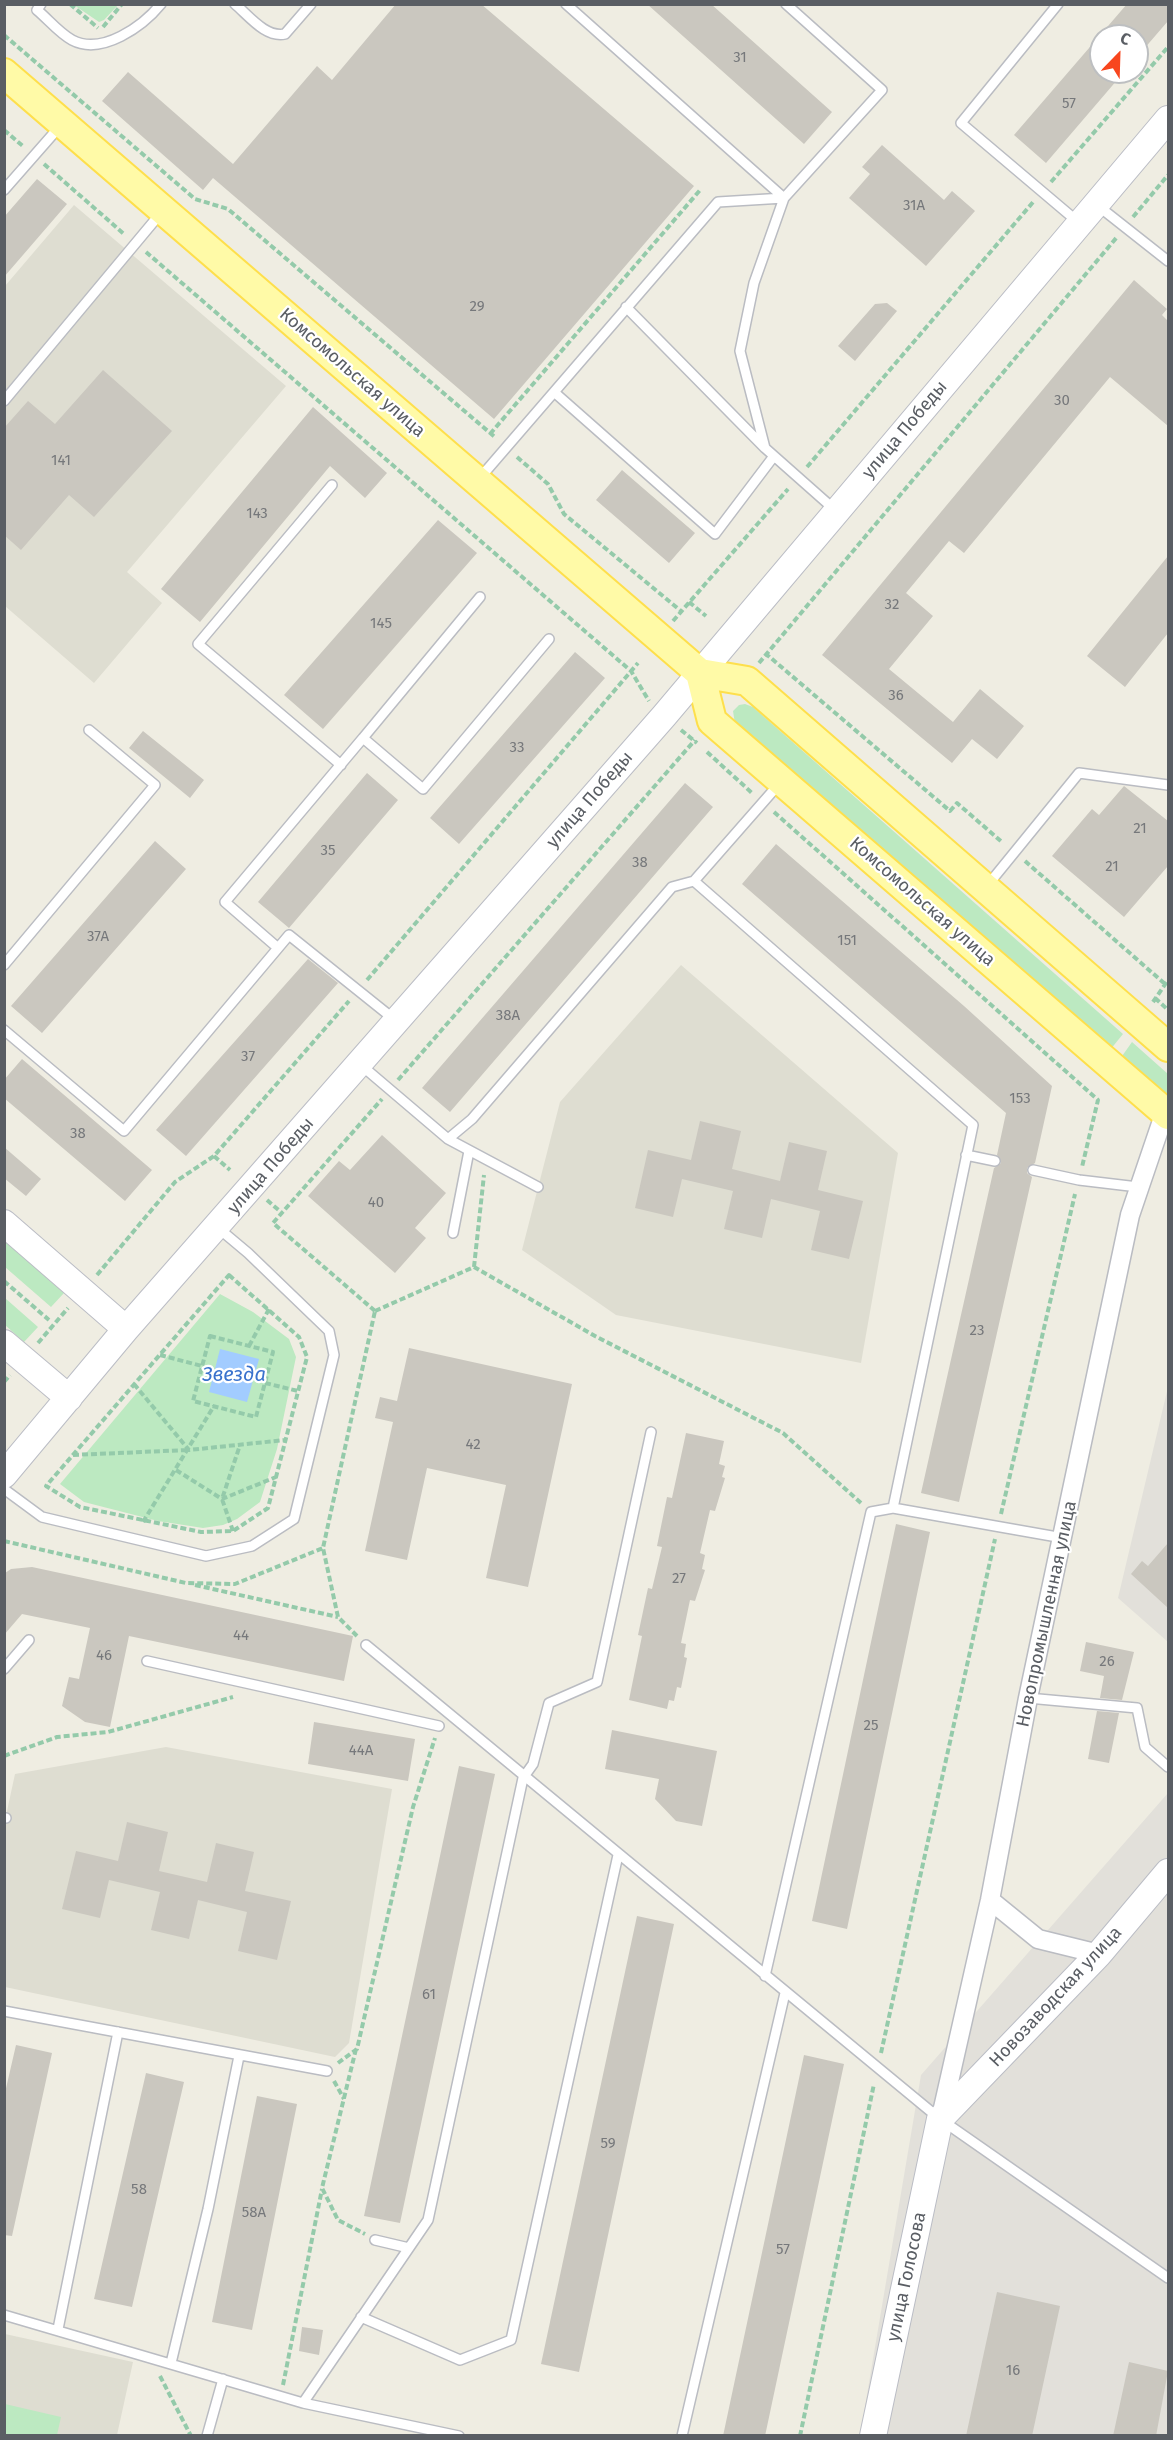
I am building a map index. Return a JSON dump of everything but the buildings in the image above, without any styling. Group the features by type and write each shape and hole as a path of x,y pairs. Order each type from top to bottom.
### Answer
{"main road":[{"name":"Комсомольская улица","path":"4,73 700,673"},
{"name":"улица Победы","path":"4,1475 126,1329 218,1227 664,716 1168,119"},
{"path":"703,731 700,673 747,681 985,888 1165,1030"},
{"name":"Комсомольская улица","path":"703,731 782,781 1167,1114"},
{"path":"4,1223 126,1329"},
{"path":"4,1343 69,1398"},
{"name":"Новозаводская улица","path":"940,2119 1099,1954 1168,1872"},
{"name":"улица Голосова","path":"873,2436 940,2119"}],"street":[{"name":"Новопромышленная улица","path":"940,2119 990,1900 1028,1698 1138,1187 1167,1114"},
{"path":"990,1900 1038,1939 1099,1954"}],"lane":[{"path":"41,4 37,9 54,25 72,40 88,45 108,41 147,21 161,4"},
{"path":"236,4 268,33 276,36 285,34 311,4"},
{"path":"567,4 784,198"},
{"path":"765,448 740,351 754,283 784,198 882,90 786,4"},
{"path":"1058,4 961,123 1080,223"},
{"path":"4,190 63,123"},
{"path":"477,481 718,202 784,198"},
{"path":"1096,204 1168,261"},
{"path":"4,401 164,210"},
{"path":"626,307 765,448 836,512"},
{"path":"554,392 715,534 774,456"},
{"path":"332,485 198,644 341,765"},
{"path":"278,948 225,902 480,597"},
{"path":"363,738 423,789 549,639"},
{"path":"4,965 155,785 89,730"},
{"path":"985,888 1079,773 1168,785"},
{"path":"447,1139 472,1119 672,887 694,881 782,781"},
{"path":"694,881 973,1125 893,1508"},
{"path":"4,1030 124,1131 290,934 396,1022"},
{"path":"360,1064 447,1139 538,1187"},
{"path":"453,1233 469,1151"},
{"path":"966,1155 995,1161"},
{"path":"1033,1170 1079,1180 1138,1187"},
{"path":"4,1489 42,1517 206,1556 252,1546 294,1519 334,1355 329,1331 218,1227"},
{"path":"303,2403 428,2220 524,1778 533,1764 549,1703 597,1682 651,1432"},
{"path":"765,1976 871,1512 893,1508 1063,1538"},
{"path":"4,1669 29,1640"},
{"path":"366,1645 524,1778 940,2119 1168,2278"},
{"path":"147,1660 438,1726"},
{"path":"1028,1698 1137,1708 1145,1747 1168,1767"},
{"path":"361,2318 460,2361 511,2340 618,1855"},
{"path":"682,2436 785,1993"},
{"path":"4,2011 327,2071"},
{"path":"58,2330 118,2032"},
{"path":"171,2363 208,2209 239,2056"},
{"path":"375,2240 409,2248"},
{"path":"4,2314 303,2403 459,2436"},
{"path":"207,2436 223,2379"}],"path":[{"path":"70,4 100,30 122,4"},
{"path":"4,35 195,199 228,208 548,484 564,514 681,611"},
{"path":"671,623 1168,47"},
{"path":"4,130 631,671 643,695 664,716 703,731 763,802 1098,1100 998,1527 877,2068 800,2436"},
{"path":"747,681 765,653 1168,175"},
{"path":"490,434 701,189"},
{"path":"689,602 706,616"},
{"path":"765,653 950,811 957,803 1167,982 1147,1010"},
{"path":"92,1280 176,1182 214,1156 638,663"},
{"path":"375,1311 273,1223 703,731"},
{"path":"1155,998 1165,1030"},
{"path":"214,1156 230,1170"},
{"path":"474,1267 486,1161"},
{"path":"266,1199 282,1213"},
{"path":"375,1311 474,1267"},
{"path":"474,1267 595,1336 783,1433 871,1512"},
{"path":"229,1275 299,1337 306,1357 268,1508 233,1531 201,1532 143,1522 80,1507 46,1485 160,1355 229,1275"},
{"path":"4,1281 49,1320"},
{"path":"35,1346 74,1300"},
{"path":"249,1346 269,1309"},
{"path":"338,1617 323,1548 375,1311"},
{"path":"210,1336 273,1352 256,1417 193,1401 202,1366 210,1336"},
{"path":"160,1355 202,1366"},
{"path":"265,1383 298,1391"},
{"path":"134,1384 189,1450"},
{"path":"143,1522 214,1406"},
{"path":"73,1455 189,1450 285,1440"},
{"path":"233,1531 222,1499 240,1445"},
{"path":"176,1470 222,1499"},
{"path":"222,1499 276,1476"},
{"path":"4,1542 338,1617 366,1645"},
{"path":"186,1583 235,1584 323,1548"},
{"path":"4,1756 57,1737 108,1732 266,1687"},
{"path":"281,2396 322,2188 413,1807 438,1726"},
{"path":"327,2071 357,2049"},
{"path":"322,2188 338,2220 375,2240"},
{"path":"150,2357 191,2436"}],"shaded area":[{"path":"74,205 286,386 127,572 162,603 94,683 5,606 5,286"},
{"path":"681,965 898,1153 861,1363 616,1315 522,1250 560,1102"},
{"path":"1168,1387 1168,1642 1118,1598"},
{"path":"166,1747 392,1789 349,2043 335,2057 5,1987 4,1825 15,1774"},
{"path":"1168,1793 1168,2435 860,2436 921,2075"},
{"path":"5,2334 133,2362 117,2435 5,2436"}],"green space":[{"path":"74,5 118,5 104,20 99,22"},
{"path":"745,704 753,707 1123,1034 1110,1050 735,724 733,711 739,705"},
{"path":"1132,1042 1168,1074 1168,1100 1120,1059"},
{"path":"5,1241 64,1293 51,1307 5,1267"},
{"path":"220,1294 253,1312 289,1339 296,1357 277,1449 260,1502 237,1519 223,1525 203,1528 158,1521 84,1502 60,1484"},
{"path":"5,1298 38,1327 24,1342 5,1325"},
{"path":"5,2404 61,2417 57,2435 5,2435"}],"water":[{"name":"Звезда","path":"220,1349 259,1359 247,1402 209,1392"}]}
